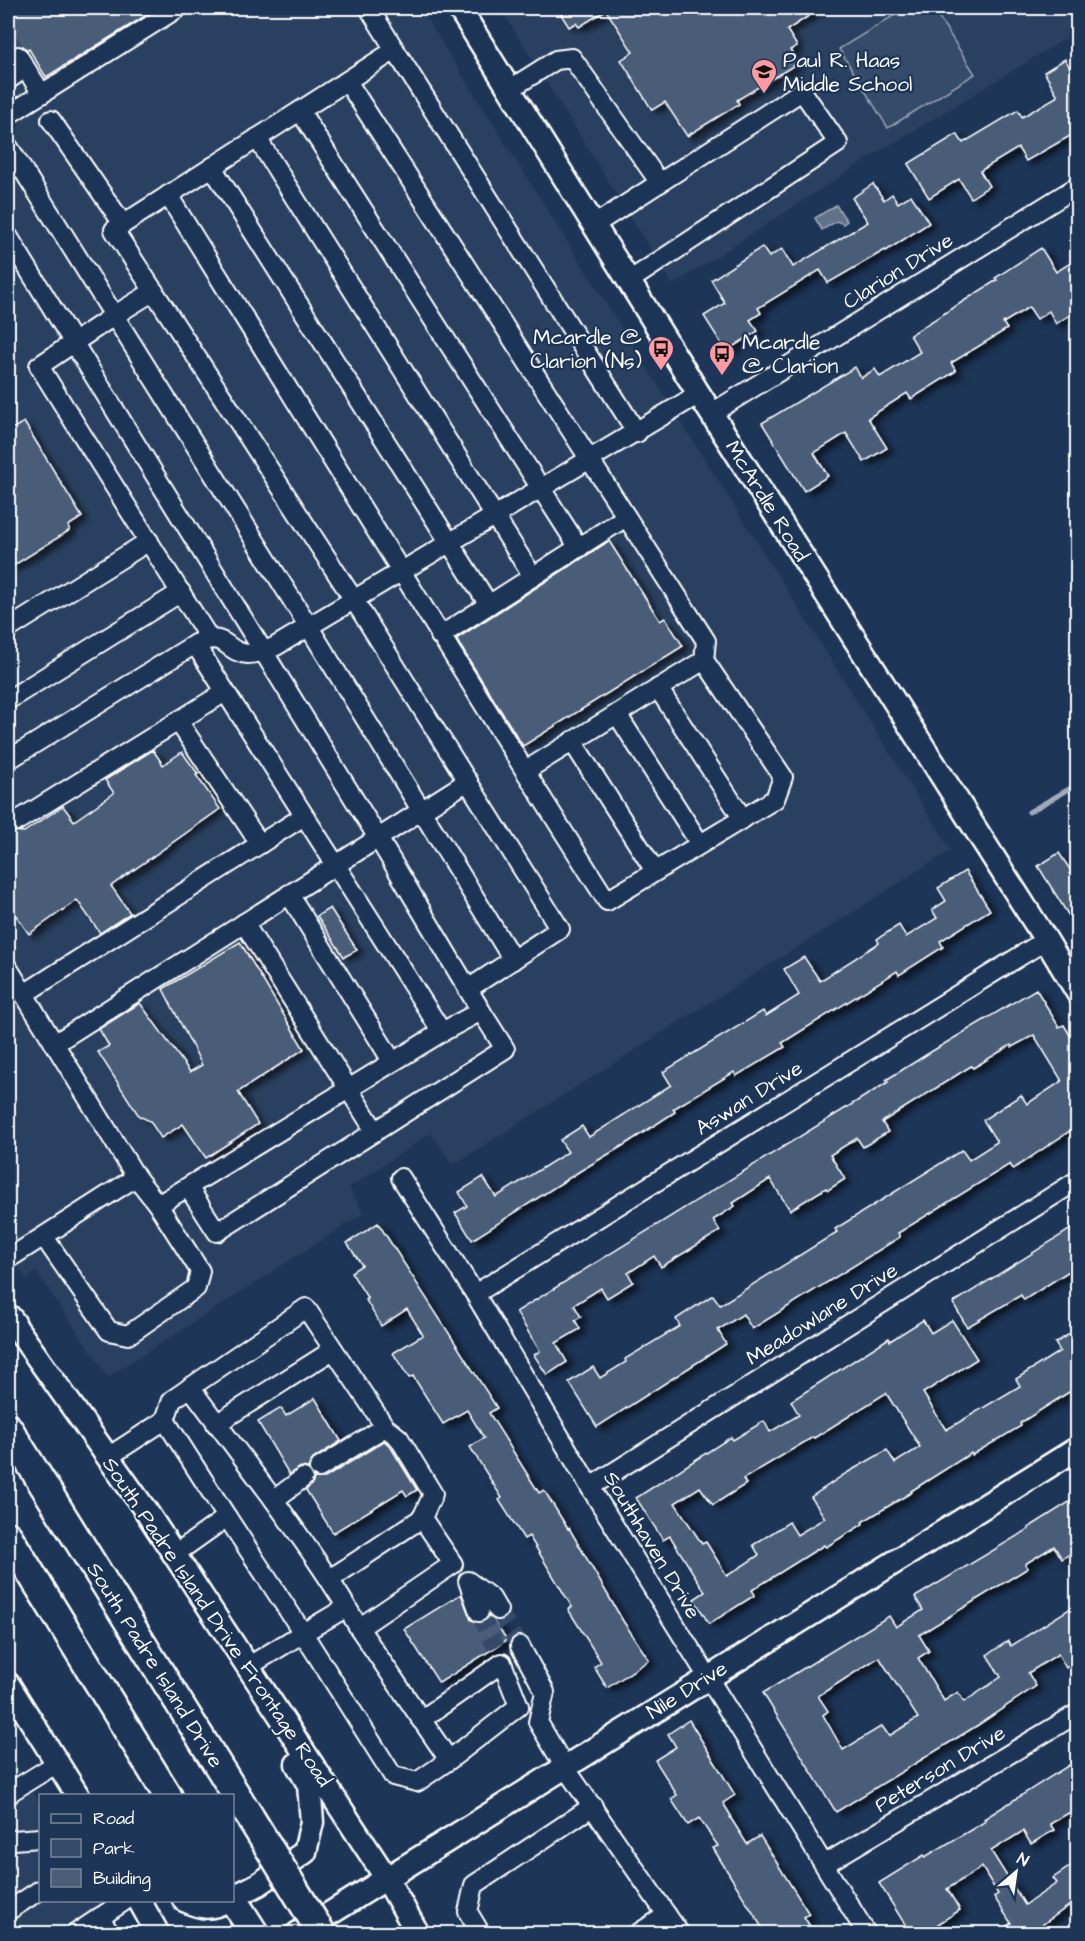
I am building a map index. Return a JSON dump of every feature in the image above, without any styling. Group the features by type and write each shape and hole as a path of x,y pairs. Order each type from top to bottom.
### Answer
{"highway":[{"name":"South Padre Island Drive","path":"8,1428 322,1934"},
{"path":"8,1536 167,1794"},
{"path":"234,1901 255,1934"}],"main road":[{"name":"McArdle Road","path":"459,8 699,394 1046,940 1075,982"},
{"name":"South Padre Island Drive Frontage Road","path":"9,1320 108,1457 250,1668 387,1879 418,1934"},
{"name":"Nile Drive","path":"297,1934 1077,1448"},
{"path":"234,1897 259,1884 305,1852 312,1822 309,1785 273,1721 250,1668"},
{"path":"9,1688 59,1762 84,1794"},
{"path":"59,1762 77,1794"},
{"path":"140,1902 158,1934"},
{"path":"188,1902 202,1908 225,1902"}],"street":[{"path":"8,116 178,8"},
{"path":"369,8 637,433"},
{"path":"395,50 114,230 354,600 560,929 468,989"},
{"path":"510,89 556,60 572,58 660,183"},
{"path":"8,80 22,62 42,94"},
{"path":"168,195 400,572 607,901 743,819 774,799 783,777 704,660 706,641 347,81"},
{"path":"594,225 802,92 838,142 629,281"},
{"path":"300,111 579,548"},
{"path":"51,120 123,224"},
{"path":"258,138 533,577"},
{"path":"8,146 309,627 513,960"},
{"path":"212,167 489,605"},
{"name":"Clarion Drive","path":"712,413 1077,186"},
{"path":"8,236 505,1049 217,1232 188,1186"},
{"path":"153,291 39,366 180,591 225,692 442,1032"},
{"path":"8,760 202,641 222,640 234,649 247,654 263,652 637,433 699,394"},
{"path":"440,636 626,518"},
{"path":"8,629 149,541"},
{"path":"8,700 180,591"},
{"path":"525,771 704,660"},
{"path":"658,688 743,819"},
{"path":"18,821 225,692"},
{"path":"617,714 700,844"},
{"path":"178,721 260,844"},
{"path":"572,741 655,871"},
{"path":"54,1044 468,781"},
{"path":"24,994 304,816"},
{"path":"289,894 393,1062"},
{"path":"244,923 375,1131"},
{"name":"Aswan Drive","path":"475,1294 1046,940"},
{"path":"8,968 136,1177 158,1205 200,1270 196,1288 128,1335 109,1331 44,1237"},
{"path":"158,1205 442,1032 481,1011"},
{"path":"8,1259 136,1177"},
{"name":"Southhaven Drive","path":"401,1178 475,1294 590,1487 867,1934"},
{"name":"Meadowlane Drive","path":"590,1487 1077,1180"},
{"path":"108,1457 165,1420 172,1400 306,1308 385,1427 399,1438 433,1494 422,1518 330,1579"},
{"path":"216,1424 333,1350"},
{"path":"190,1387 330,1579 359,1628 449,1760"},
{"path":"165,1420 393,1776 417,1782 519,1706"},
{"path":"319,1468 385,1427"},
{"path":"274,1500 303,1478"},
{"path":"174,1554 227,1517"},
{"path":"422,1518 453,1564 468,1581 491,1598 498,1610"},
{"path":"359,1628 453,1564"},
{"path":"468,1581 479,1612"},
{"path":"250,1668 347,1607"},
{"path":"520,1646 545,1692 538,1722"},
{"path":"422,1719 499,1655 519,1706 538,1722 564,1766 680,1934"},
{"name":"Peterson Drive","path":"825,1864 1077,1713"},
{"path":"9,1792 59,1762"},
{"path":"481,1934 468,1912 474,1885 593,1806"},
{"path":"8,1843 13,1840 39,1841"},
{"path":"8,1911 39,1891"},
{"path":"75,1934 123,1902"},
{"path":"638,1934 667,1915"},
{"path":"100,1917 110,1934"}],"shaded area":[{"path":"8,8 420,8 951,850 453,1165 431,1133 349,1188 364,1213 108,1377 36,1271 27,1280 8,1250"},
{"name":"Paul R. Haas Middle School","path":"500,8 1077,8 1078,31 869,158 673,285"},
{"path":"836,205 847,221 843,224 837,221 822,230 815,218"},
{"path":"8,1750 39,1802 39,1902 100,1902 120,1933 8,1933"}],"green space":[{"path":"906,8 933,8 975,74 888,128 839,49"}],"building":[{"path":"8,8 158,8 46,77 29,49 17,45 12,47 8,53"},
{"path":"557,8 821,8 787,30 797,46 790,50 798,63 737,100 739,104 687,136 665,102 652,110 621,60 633,52 606,10 579,27 576,23 569,27"},
{"path":"1065,59 1077,80 1077,132 1026,161 1018,148 980,171 989,186 971,198 959,179 929,198 908,164 957,134 963,143 1018,110 1022,117 1058,96 1044,72"},
{"path":"873,184 884,200 892,194 898,203 911,195 929,223 886,251 828,283 820,270 758,308 761,313 750,320 758,331 726,351 704,316 725,303 711,280 762,247 769,257 782,249 793,267 868,222 852,198"},
{"path":"1041,248 1056,272 1077,259 1077,310 1056,324 1049,311 1037,319 1029,307 1003,323 1007,329 951,363 956,371 911,399 907,393 868,418 887,448 864,462 846,433 814,453 828,476 804,491 762,423 855,367 861,378 875,369 880,377 920,352 910,335 997,280 995,278"},
{"path":"24,422 82,517 68,526 70,530 8,569 8,431"},
{"path":"609,541 660,621 665,618 683,646 523,746 456,639"},
{"path":"153,750 163,765 182,752 220,809 111,886 130,913 100,933 77,900 29,934 8,904 8,827 12,831 24,832 63,806 74,821 114,793 105,780"},
{"path":"1059,853 1071,871 1077,867 1077,929 1038,866"},
{"path":"965,871 990,910 940,941 943,947 899,975 897,971 782,1043 785,1047 736,1076 734,1072 673,1109 675,1112 472,1240 455,1213 467,1206 459,1192 483,1177 496,1197 568,1152 560,1140 582,1126 589,1137 671,1085 663,1072 763,1011 766,1016 799,995 784,969 804,957 820,981 879,943 877,939 899,925 906,937 937,918 932,910 946,901 938,888"},
{"path":"330,908 357,950 344,957 317,916"},
{"path":"240,942 304,1049 238,1092 258,1124 206,1158 183,1124 161,1138 150,1121 139,1116 98,1052 109,1046 99,1029 140,1003 190,1072 202,1065 163,989"},
{"path":"1036,989 1059,1027 1064,1025 1077,1047 1077,1126 1013,1169 1010,1164 898,1233 900,1237 752,1329 743,1314 718,1330 726,1344 597,1427 569,1382 593,1367 600,1378 626,1362 625,1359 680,1326 676,1319 713,1295 720,1305 837,1232 835,1229 962,1150 969,1160 997,1142 983,1120 1021,1095 1027,1104 1062,1081 1034,1035 1012,1047 1011,1045 973,1068 971,1066 882,1122 888,1132 863,1147 857,1138 830,1155 845,1179 828,1190 826,1188 790,1210 770,1179 733,1203 735,1206 713,1220 720,1231 661,1267 654,1256 628,1273 633,1282 607,1298 601,1288 574,1305 581,1317 575,1320 580,1329 556,1343 567,1362 547,1375 534,1355 540,1351 516,1312 888,1082 886,1080 934,1050"},
{"path":"378,1223 497,1408 489,1413 539,1493 544,1490 569,1528 623,1621 649,1660 607,1688 594,1667 601,1662 568,1609 572,1607 529,1536 524,1539 499,1500 502,1498 470,1447 484,1438 467,1410 443,1424 413,1376 409,1378 393,1353 423,1335 407,1309 381,1326 351,1272 362,1265 347,1243"},
{"path":"1077,1225 1077,1266 1024,1300 1021,1295 967,1327 953,1303"},
{"path":"923,1320 931,1333 952,1320 977,1359 923,1393 946,1430 1020,1386 1016,1379 1060,1351 1055,1343 1077,1329 1077,1387 1020,1423 1021,1426 972,1455 971,1453 862,1522 863,1524 826,1547 824,1545 752,1590 755,1595 709,1624 694,1599 705,1592 670,1536 663,1540 636,1498 731,1437 733,1440 764,1421 770,1432 799,1415 791,1401 889,1338 890,1341","holes":["886,1393 920,1447 895,1463 887,1450 845,1474 811,1497 825,1518 797,1535 789,1522 753,1545 759,1555 727,1576 706,1542 702,1544 675,1503 700,1487 713,1505 746,1484 743,1479"]},
{"path":"315,1398 341,1441 313,1459 308,1468 301,1467 289,1474 258,1422 281,1408 286,1416"},
{"path":"384,1441 390,1446 417,1490 407,1496 403,1490 333,1533 306,1490 313,1483 314,1478 325,1478"},
{"path":"1077,1497 1077,1549 1062,1559 1054,1546 1025,1564 1028,1568 919,1635 929,1651 918,1658 944,1701 958,1692 964,1702 1001,1677 987,1655 1008,1641 1011,1646 1077,1604 1077,1661 1066,1668 1058,1654 1028,1673 1036,1686 978,1725 836,1812 763,1693 889,1616 896,1627 923,1610 915,1597","holes":["879,1657 918,1718 889,1736 882,1726 843,1750 823,1715 828,1711 818,1696"]},
{"path":"461,1594 471,1620 482,1623 489,1616 507,1640 439,1683 404,1629"},
{"path":"689,1720 735,1795 723,1803 730,1817 747,1844 760,1836 809,1914 804,1917 815,1934 766,1934 713,1848 718,1846 699,1818 688,1825 671,1799 677,1795 655,1760 676,1747 668,1734"},
{"path":"1077,1760 1077,1792 1071,1795 1077,1808 1050,1824 1054,1830 1031,1844 1023,1831 991,1851 1025,1905 1057,1883 1053,1878 1077,1862 1077,1900 1039,1927 1043,1934 995,1934 1011,1923 994,1897 998,1894 982,1867 947,1889 960,1910 938,1924 944,1934 911,1934 879,1883 986,1821 984,1819"}],"waterway":[{"path":"1029,812 1078,784"}],"tunnel":[{"path":"8,40 18,56"},
{"path":"498,1610 520,1646"},
{"path":"479,1612 496,1647"}],"place":[{"name":"Paul R. Haas Middle School","path":"764,95"},
{"name":"Mcardle @ Clarion (Ns)","path":"661,372"},
{"name":"Mcardle @ Clarion","path":"722,377"}]}
